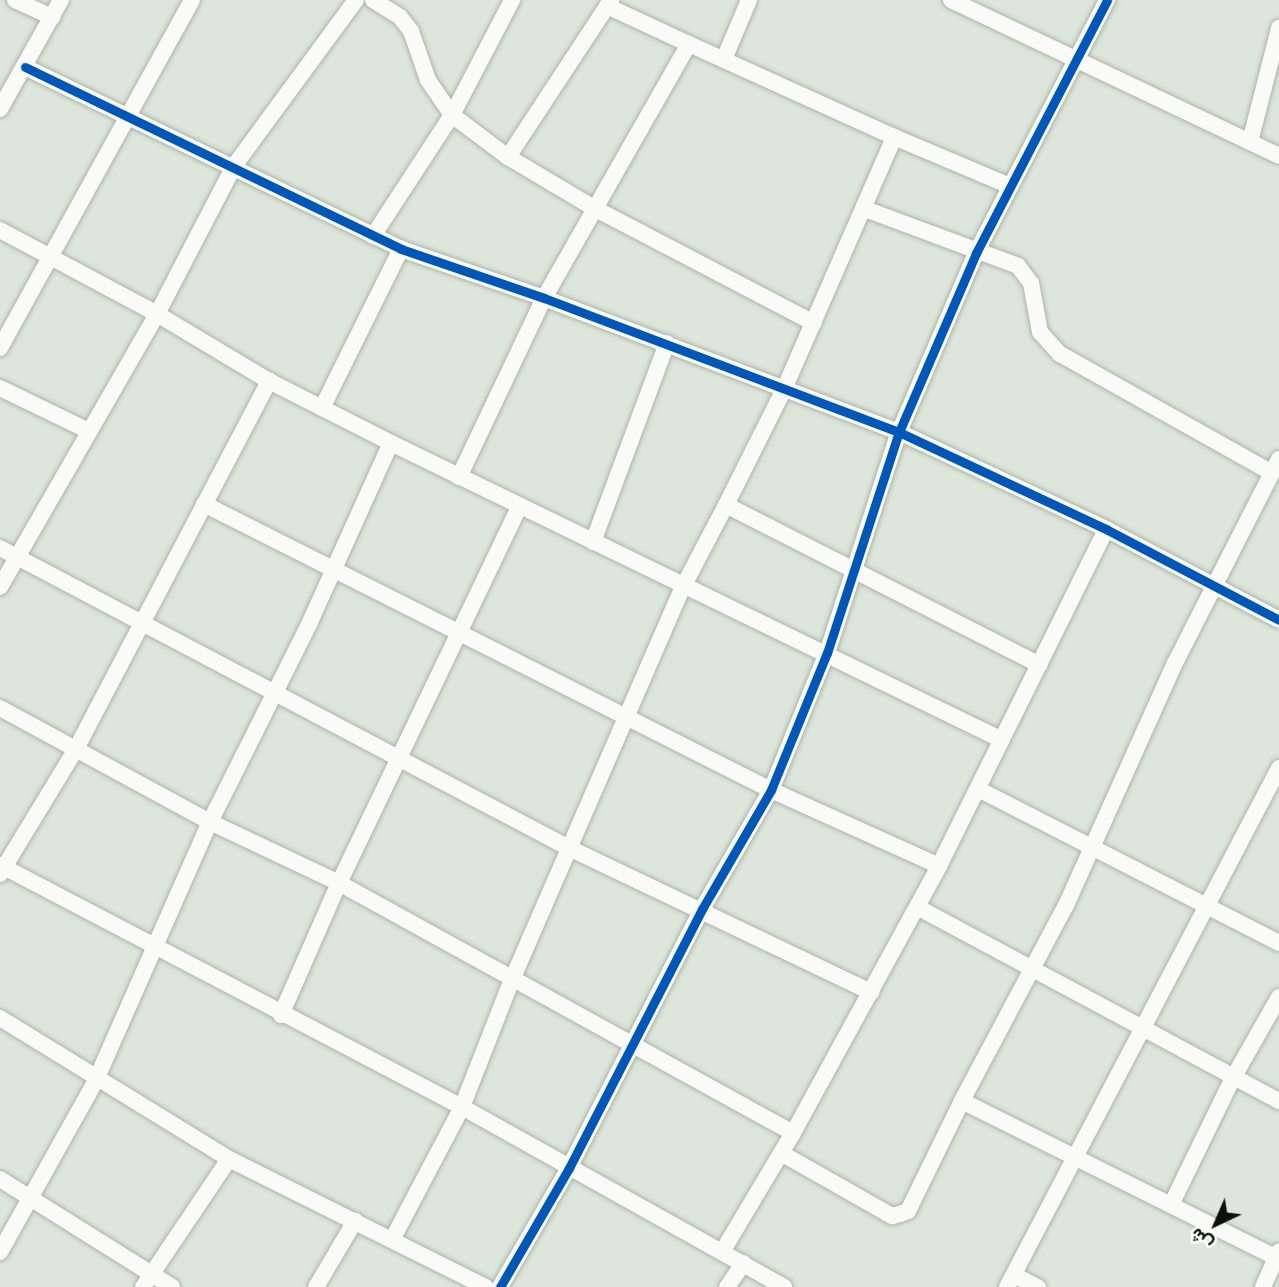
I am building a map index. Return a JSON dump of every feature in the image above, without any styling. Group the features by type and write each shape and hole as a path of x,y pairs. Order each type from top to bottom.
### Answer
{"street":[{"path":"15,0 52,17"},
{"path":"0,109 61,0"},
{"path":"0,348 192,0"},
{"path":"0,587 157,314 234,166 356,0"},
{"path":"373,0 400,18 411,31 428,80 452,115 508,157 594,208 814,323"},
{"path":"373,236 452,115 512,0"},
{"path":"724,59 749,0"},
{"path":"951,0 1279,156"},
{"path":"500,1287 569,1168 702,909 771,790 827,653 899,432 976,253 1079,61 1107,0"},
{"path":"508,157 609,3 689,44 894,137 1010,186"},
{"path":"1250,142 1279,28"},
{"path":"459,477 544,298 689,44"},
{"path":"25,67 401,249 667,343 899,432 1106,529 1279,620"},
{"path":"393,1238 462,1107 511,982 684,585 785,387 894,137"},
{"path":"781,1153 892,1216 908,1211 962,1101 1032,970 1093,845 1174,665 1276,466 1060,354 1040,332 1026,273 1006,260 976,253 865,208"},
{"path":"0,230 157,314 269,381 322,408 519,507 827,653 1002,740"},
{"path":"322,408 401,249"},
{"path":"593,542 667,343"},
{"path":"269,381 76,749 1,869 462,1107 784,1287"},
{"path":"0,387 89,431"},
{"path":"0,1252 96,1080 210,822 334,573 391,443"},
{"path":"204,504 334,573 458,632 771,790 939,866"},
{"path":"726,505 1040,665"},
{"path":"281,1015 398,756 519,507"},
{"path":"722,1251 793,1133 939,866 1106,529"},
{"path":"0,548 274,696 398,756 569,848 702,909 871,992"},
{"path":"0,708 210,822 339,883 511,982 793,1133"},
{"path":"1038,1287 1010,1281 1074,1157 1144,1031 1279,768"},
{"path":"978,789 1093,845 1279,943"},
{"path":"917,907 1279,1101"},
{"path":"1171,1205 1233,1078 1279,997"},
{"path":"0,1018 96,1080 229,1159 393,1238 486,1287"},
{"path":"962,1101 1278,1256 1263,1287"},
{"path":"147,1280 229,1159"},
{"path":"0,1179 147,1280 172,1287"},
{"path":"316,1287 355,1222"},
{"path":"727,1287 744,1263"}],"cycle path":[{"path":"500,1287 569,1168 702,909 771,790 827,653 899,432 976,253 1107,0"},
{"path":"25,67 401,249 544,298 899,432 1106,529 1279,620"}]}
